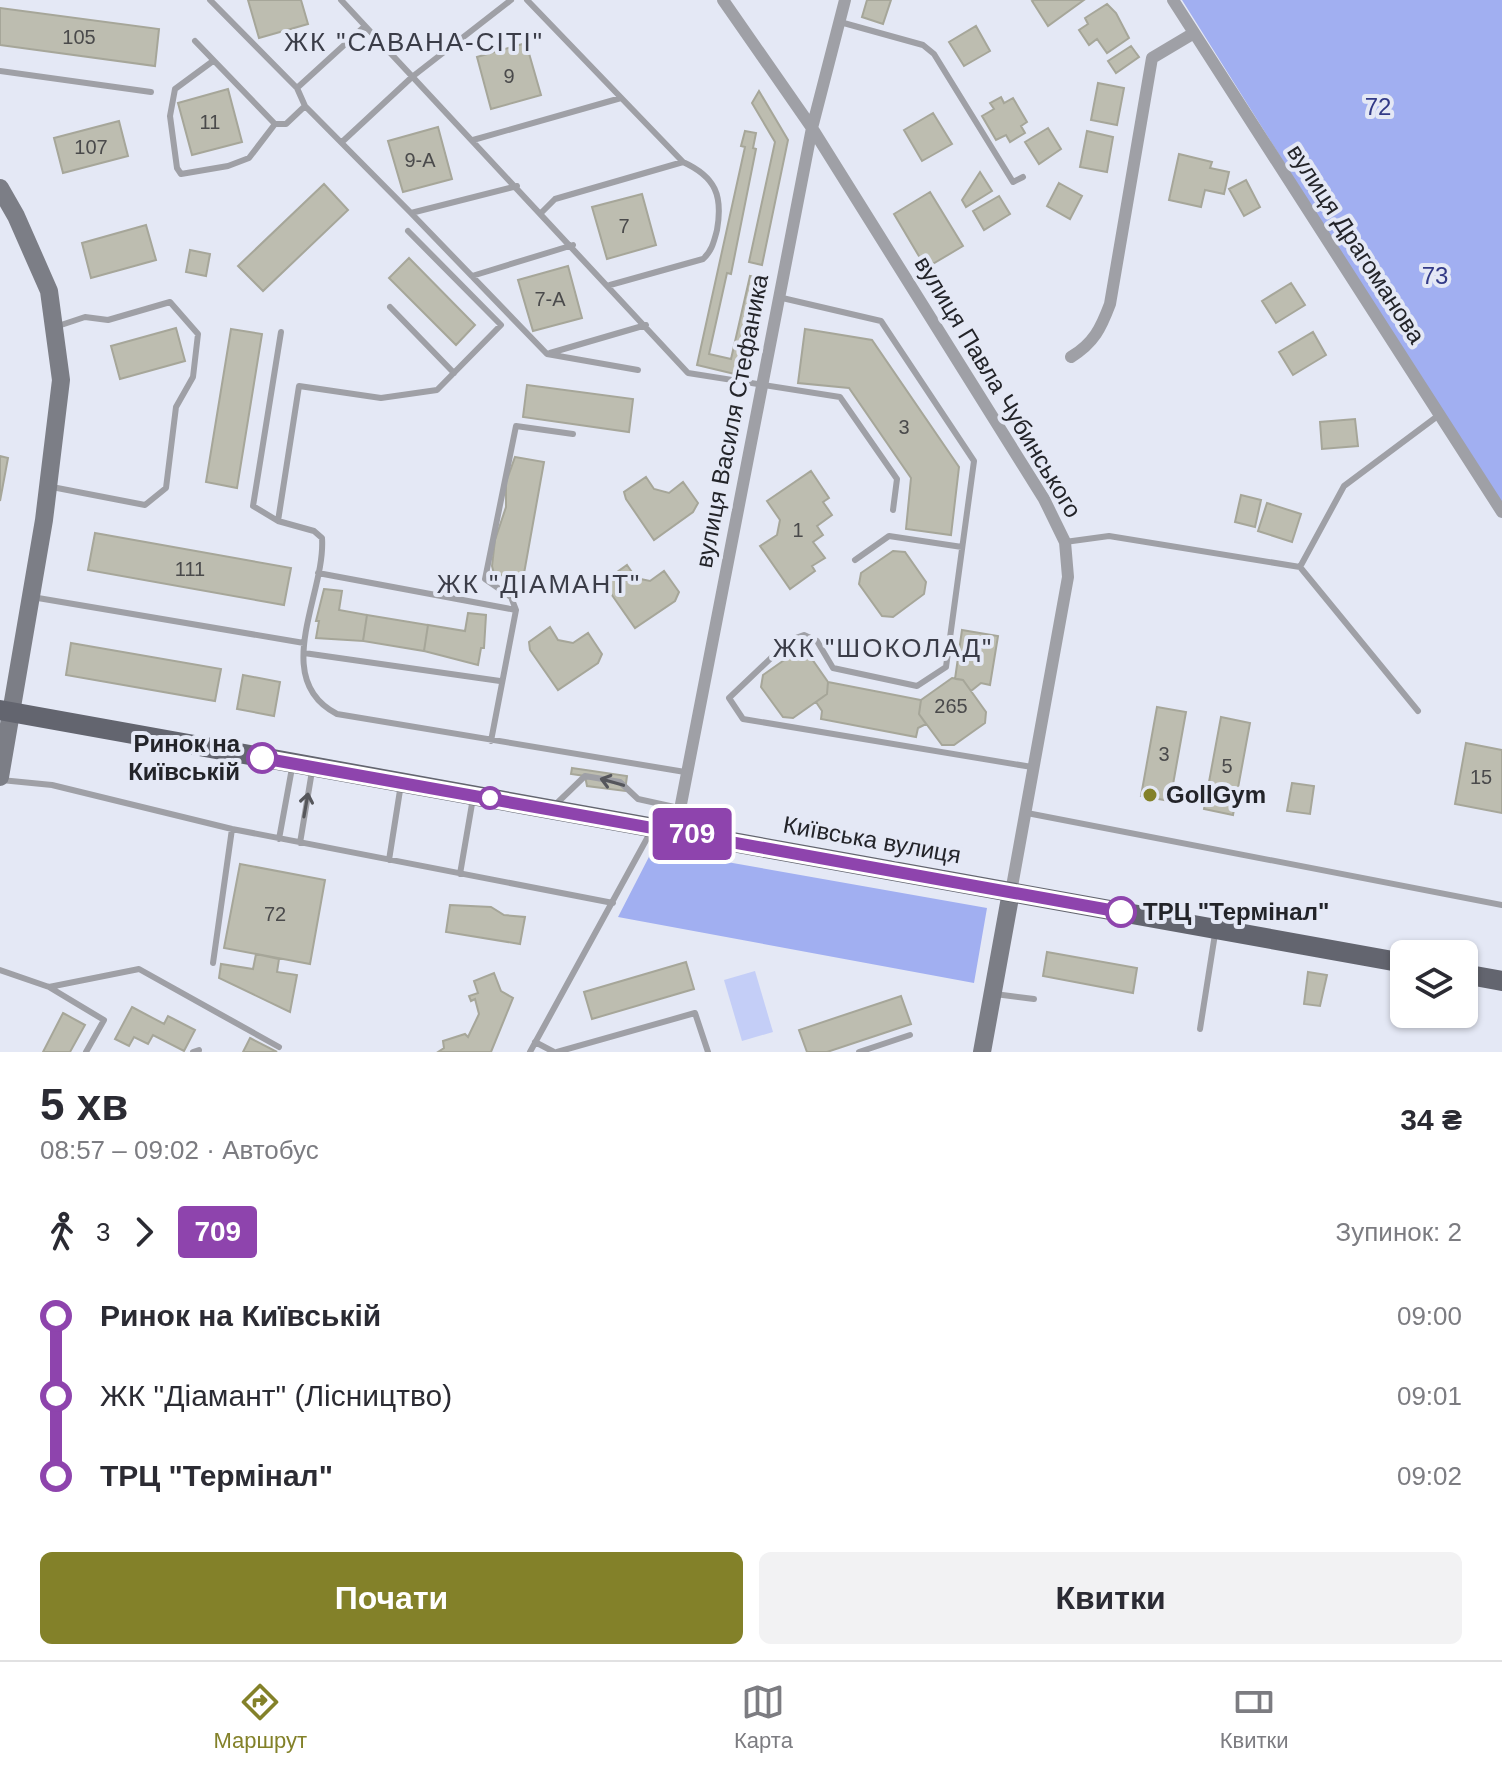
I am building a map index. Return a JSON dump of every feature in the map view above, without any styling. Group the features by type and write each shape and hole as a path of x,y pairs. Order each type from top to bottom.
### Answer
{"main road":[{"name":"Київська вулиця","path":"7,711 1390,960"},
{"path":"1478,977 1502,981"}],"street":[{"name":"вулиця Павла Чубинського","path":"723,0 812,128 1044,499 1065,542 1068,577 1036,768 1011,892"},
{"name":"вулиця Василя Стефаника","path":"676,830 812,128 845,0"},
{"name":"вулиця Драгоманова","path":"1173,0 1502,512"},
{"path":"1071,357 1087,347 1100,332 1110,304 1152,58 1194,33"},
{"path":"0,188 16,216 49,291 61,380 32,597 7,711 0,778"},
{"path":"982,1052 1011,892"}],"lane":[{"path":"210,0 297,88 305,106 547,354 638,370"},
{"path":"341,0 573,245 688,373 840,397 897,479 893,510"},
{"path":"342,142 412,77 511,0"},
{"path":"527,0 683,162 708,176 719,194 719,216 710,251 698,262 610,285"},
{"path":"840,22 923,45 934,54 1013,182 1023,177"},
{"path":"297,88 365,26"},
{"path":"195,41 275,124 286,124 305,106"},
{"path":"213,61 175,89 170,116 177,168 181,174 228,166 249,158 275,124"},
{"path":"0,71 151,92"},
{"path":"473,140 621,98"},
{"path":"542,212 555,199 683,162"},
{"path":"411,213 517,186"},
{"path":"278,521 299,386 381,398 437,390 501,325 408,231"},
{"path":"472,276 573,245"},
{"path":"778,297 881,321 974,461 946,667 917,686 833,668 817,641 804,635 790,640 729,698 743,719 1036,768"},
{"path":"48,487 145,505 166,488 176,407 193,377 198,334 170,302 108,320 85,317 54,328"},
{"path":"390,307 454,373"},
{"path":"547,354 646,325"},
{"path":"281,332 253,506 278,521 314,531 322,538 304,643 308,684 315,698 337,714 685,772"},
{"path":"1300,567 1344,486 1439,415"},
{"path":"491,741 500,681 516,610 511,597 485,579 516,426 573,434"},
{"path":"855,560 889,536 962,547"},
{"path":"1065,542 1109,536 1300,567 1418,711"},
{"path":"318,573 516,610"},
{"path":"32,597 304,643"},
{"path":"304,653 500,681"},
{"path":"279,839 303,766"},
{"path":"300,843 303,766"},
{"path":"551,808 585,776 620,782 638,799 679,808"},
{"path":"0,778 52,785 279,839 613,903"},
{"path":"389,860 401,783"},
{"path":"460,874 473,795"},
{"path":"1027,813 1502,905"},
{"path":"530,1052 653,826"},
{"path":"213,963 232,829"},
{"path":"1200,1029 1216,929"},
{"path":"49,987 139,969 279,1047"},
{"path":"0,970 49,987 104,1020 90,1051"},
{"path":"992,993 1034,999"},
{"path":"535,1042 555,1052 695,1013 708,1052"},
{"path":"859,1052 910,1035"}],"shaded area":[{"path":"755,971 773,1032 742,1041 724,980"}],"green space":[{"name":"72","path":"1182,0 1502,0 1502,504 1468,455"},
{"path":"653,849 987,908 974,983 618,917"}],"building":[{"path":"248,0 301,0 308,24 259,38"},
{"path":"867,0 891,0 883,24 862,17"},
{"path":"1034,0 1084,0 1048,26 1032,1"},
{"path":"1107,4 1116,13 1129,38 1107,53 1097,39 1089,45 1079,30 1088,24 1085,18"},
{"path":"0,8 159,29 155,66 0,45"},
{"path":"976,26 990,51 964,66 949,42"},
{"path":"526,43 541,95 491,109 477,57"},
{"path":"1131,46 1139,57 1116,73 1108,61"},
{"path":"1098,83 1124,88 1117,125 1091,120"},
{"path":"228,89 242,142 192,155 178,103"},
{"path":"759,91 788,140 762,265 749,262 775,142 752,103"},
{"path":"1001,97 1004,103 1013,98 1027,122 1021,126 1025,133 1010,142 1006,135 996,140 982,116 994,109 990,103"},
{"path":"933,113 952,144 922,161 904,130"},
{"path":"119,121 128,156 63,173 54,138"},
{"path":"438,127 452,179 403,192 388,141"},
{"path":"1048,128 1061,149 1039,164 1025,142"},
{"path":"745,131 756,133 753,148 756,149 731,274 727,273 709,354 731,359 750,276 760,278 739,375 697,365 745,147 741,146"},
{"path":"1087,131 1113,137 1107,172 1080,167"},
{"path":"1179,154 1212,162 1210,168 1229,172 1224,194 1205,190 1201,207 1169,200"},
{"path":"980,172 992,191 966,207 962,200"},
{"path":"1246,180 1260,207 1244,216 1229,189"},
{"path":"1059,183 1082,196 1070,219 1047,206"},
{"path":"324,184 348,210 263,291 238,266"},
{"path":"930,192 963,246 926,268 894,214"},
{"path":"642,194 656,245 607,259 592,207"},
{"path":"999,196 1010,214 984,230 973,211"},
{"path":"146,225 156,260 91,278 82,243"},
{"path":"190,250 210,254 206,276 186,272"},
{"path":"409,258 475,325 456,345 389,278"},
{"path":"568,266 582,318 533,331 518,280"},
{"path":"1291,283 1305,305 1276,323 1262,301"},
{"path":"176,328 185,361 120,379 111,346"},
{"path":"231,329 262,334 237,488 206,482"},
{"path":"805,329 872,340 959,467 951,535 906,529 911,478 849,388 798,383"},
{"path":"1313,332 1326,355 1293,375 1279,352"},
{"path":"527,385 633,399 629,432 523,417"},
{"path":"1355,419 1358,446 1322,449 1320,422"},
{"path":"0,456 8,458 0,501"},
{"path":"515,457 544,462 523,579 494,574 492,566 495,540 506,507 506,482"},
{"path":"811,471 829,498 823,502 832,515 817,526 823,535 813,542 825,558 812,566 815,571 790,589 760,546 777,535 780,520 767,501"},
{"path":"646,477 654,489 669,493 683,482 698,503 693,512 654,540 624,492"},
{"path":"1241,495 1261,500 1255,527 1235,522"},
{"path":"1267,503 1301,514 1292,542 1258,531"},
{"path":"95,533 291,568 284,605 88,570"},
{"path":"893,551 905,552 926,582 924,594 893,617 882,616 859,584 861,573"},
{"path":"627,565 636,578 650,581 664,571 679,592 675,601 635,628 607,588 606,580"},
{"path":"324,589 342,591 339,610 367,615 363,641 316,638 319,621 316,621"},
{"path":"468,613 486,615 484,648 481,648 478,665 424,651 428,625 465,631"},
{"path":"367,615 428,625 424,651 363,641"},
{"path":"550,627 558,640 573,643 588,633 602,654 598,663 558,690 530,650 529,642"},
{"path":"962,630 998,636 990,685 981,683 971,691 963,680 955,679"},
{"path":"71,643 221,669 215,701 66,675"},
{"path":"797,651 807,652 828,682 827,694 793,718 783,717 761,687 763,675"},
{"path":"243,675 280,682 274,716 237,709"},
{"path":"952,678 963,680 986,712 985,723 954,745 942,745 919,714 921,700"},
{"path":"828,682 921,700 919,714 926,724 918,728 916,737 821,719 822,711 816,702 827,694"},
{"path":"1157,707 1186,712 1170,801 1141,796"},
{"path":"1221,717 1250,723 1233,815 1204,809"},
{"path":"1466,743 1502,750 1502,813 1455,804"},
{"path":"572,768 627,776 625,791 587,786 585,776 571,774"},
{"path":"1292,783 1314,786 1310,814 1287,811"},
{"path":"240,864 325,880 310,964 224,948"},
{"path":"450,905 491,907 504,915 525,917 520,944 446,932"},
{"path":"1047,952 1137,968 1133,993 1043,976"},
{"path":"256,954 279,959 277,972 297,975 290,1012 219,978 221,964 253,969"},
{"path":"686,962 694,989 592,1019 584,992"},
{"path":"1308,972 1327,975 1320,1006 1304,1004"},
{"path":"494,973 501,991 513,998 491,1052 438,1052 444,1048 443,1041 465,1034 468,1037 479,1014 475,999 471,1001 469,996 478,993 474,981"},
{"path":"901,996 911,1024 827,1052 807,1052 799,1030"},
{"path":"132,1007 164,1024 168,1016 195,1030 184,1051 153,1035 148,1044 134,1037 129,1046 115,1039"},
{"path":"63,1013 85,1025 70,1052 43,1052"},
{"path":"250,1038 277,1052 243,1052"}],"bus line":[{"name":"709","path":"262,758 1121,912"}],"place":[{"name":"Ринок на Київській","path":"262,758"},
{"name":"GollGym","path":"1150,795"},
{"name":"ТРЦ \"Термінал\"","path":"1121,912"}],"district":[{"name":"ЖК \"САВАНА-СІТІ\"","path":"414,42"},
{"name":"ЖК \"ДІАМАНТ\"","path":"539,584"},
{"name":"ЖК \"ШОКОЛАД\"","path":"883,648"}],"park label":[{"name":"73","path":"1435,276"}]}
